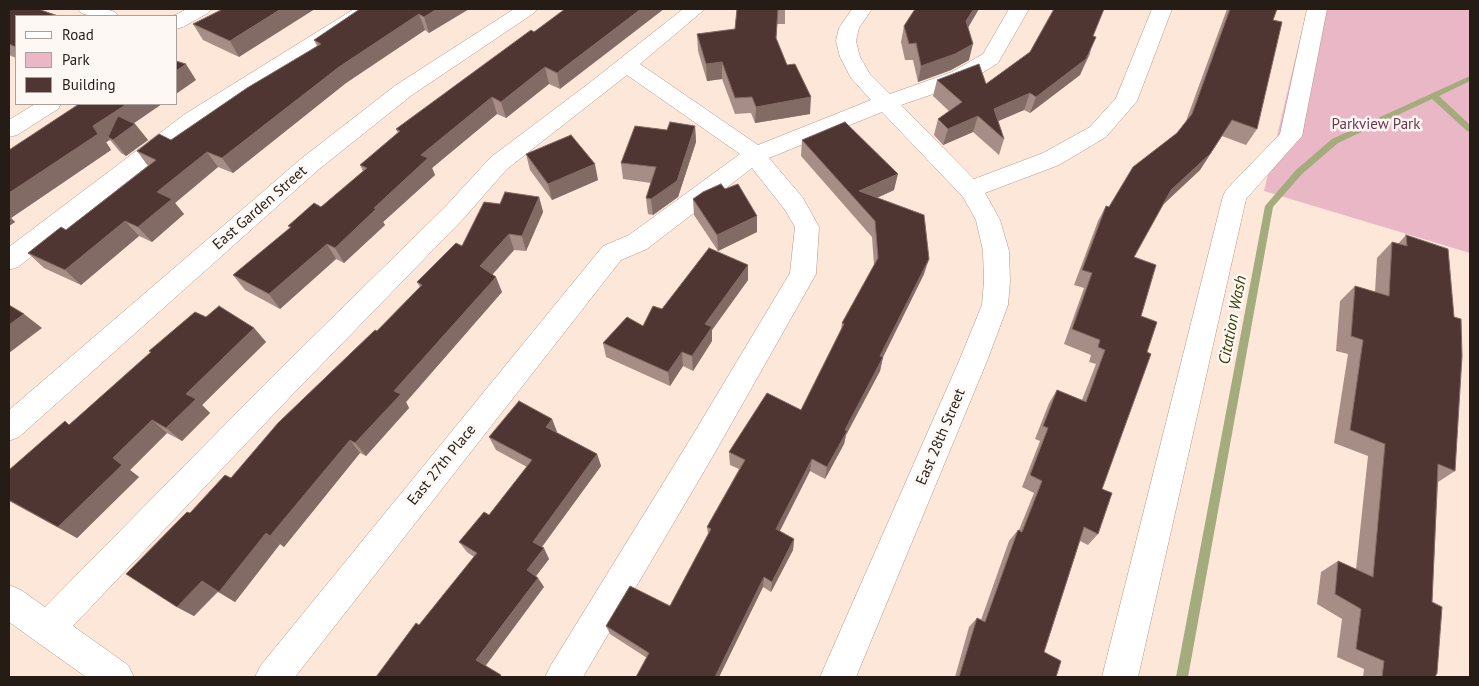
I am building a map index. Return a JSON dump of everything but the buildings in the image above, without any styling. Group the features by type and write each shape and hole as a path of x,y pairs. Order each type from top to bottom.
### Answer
{"street":[{"path":"88,9 105,15"},
{"path":"178,22 201,9"},
{"path":"9,260 193,120 367,9"},
{"name":"East Garden Street","path":"9,428 310,164 404,90 527,9"},
{"path":"47,629 282,386 454,212 498,163 627,65 695,9"},
{"name":"East 28th Street","path":"838,677 973,361 994,306 997,281 996,251 988,220 972,190 862,78 850,57 846,41 849,28 862,9"},
{"path":"754,155 886,103 960,77 990,58 1019,9"},
{"path":"972,190 1051,159 1098,132 1126,101 1162,9"},
{"path":"1120,677 1235,196 1291,136 1318,9"},
{"path":"564,677 803,274 807,227 794,204 749,149 627,65"},
{"path":"9,130 48,105"},
{"name":"East 27th Place","path":"272,677 612,253 638,242 754,155"},
{"path":"9,602 116,677"}],"green space":[{"name":"Parkview Park","path":"1307,9 1470,9 1470,253 1264,191"}],"waterway":[{"name":"Citation Wash","path":"1433,95 1470,78"},
{"name":"Citation Wash","path":"1182,677 1269,206 1299,172 1335,141 1433,95"},
{"path":"1433,95 1470,129"}]}
